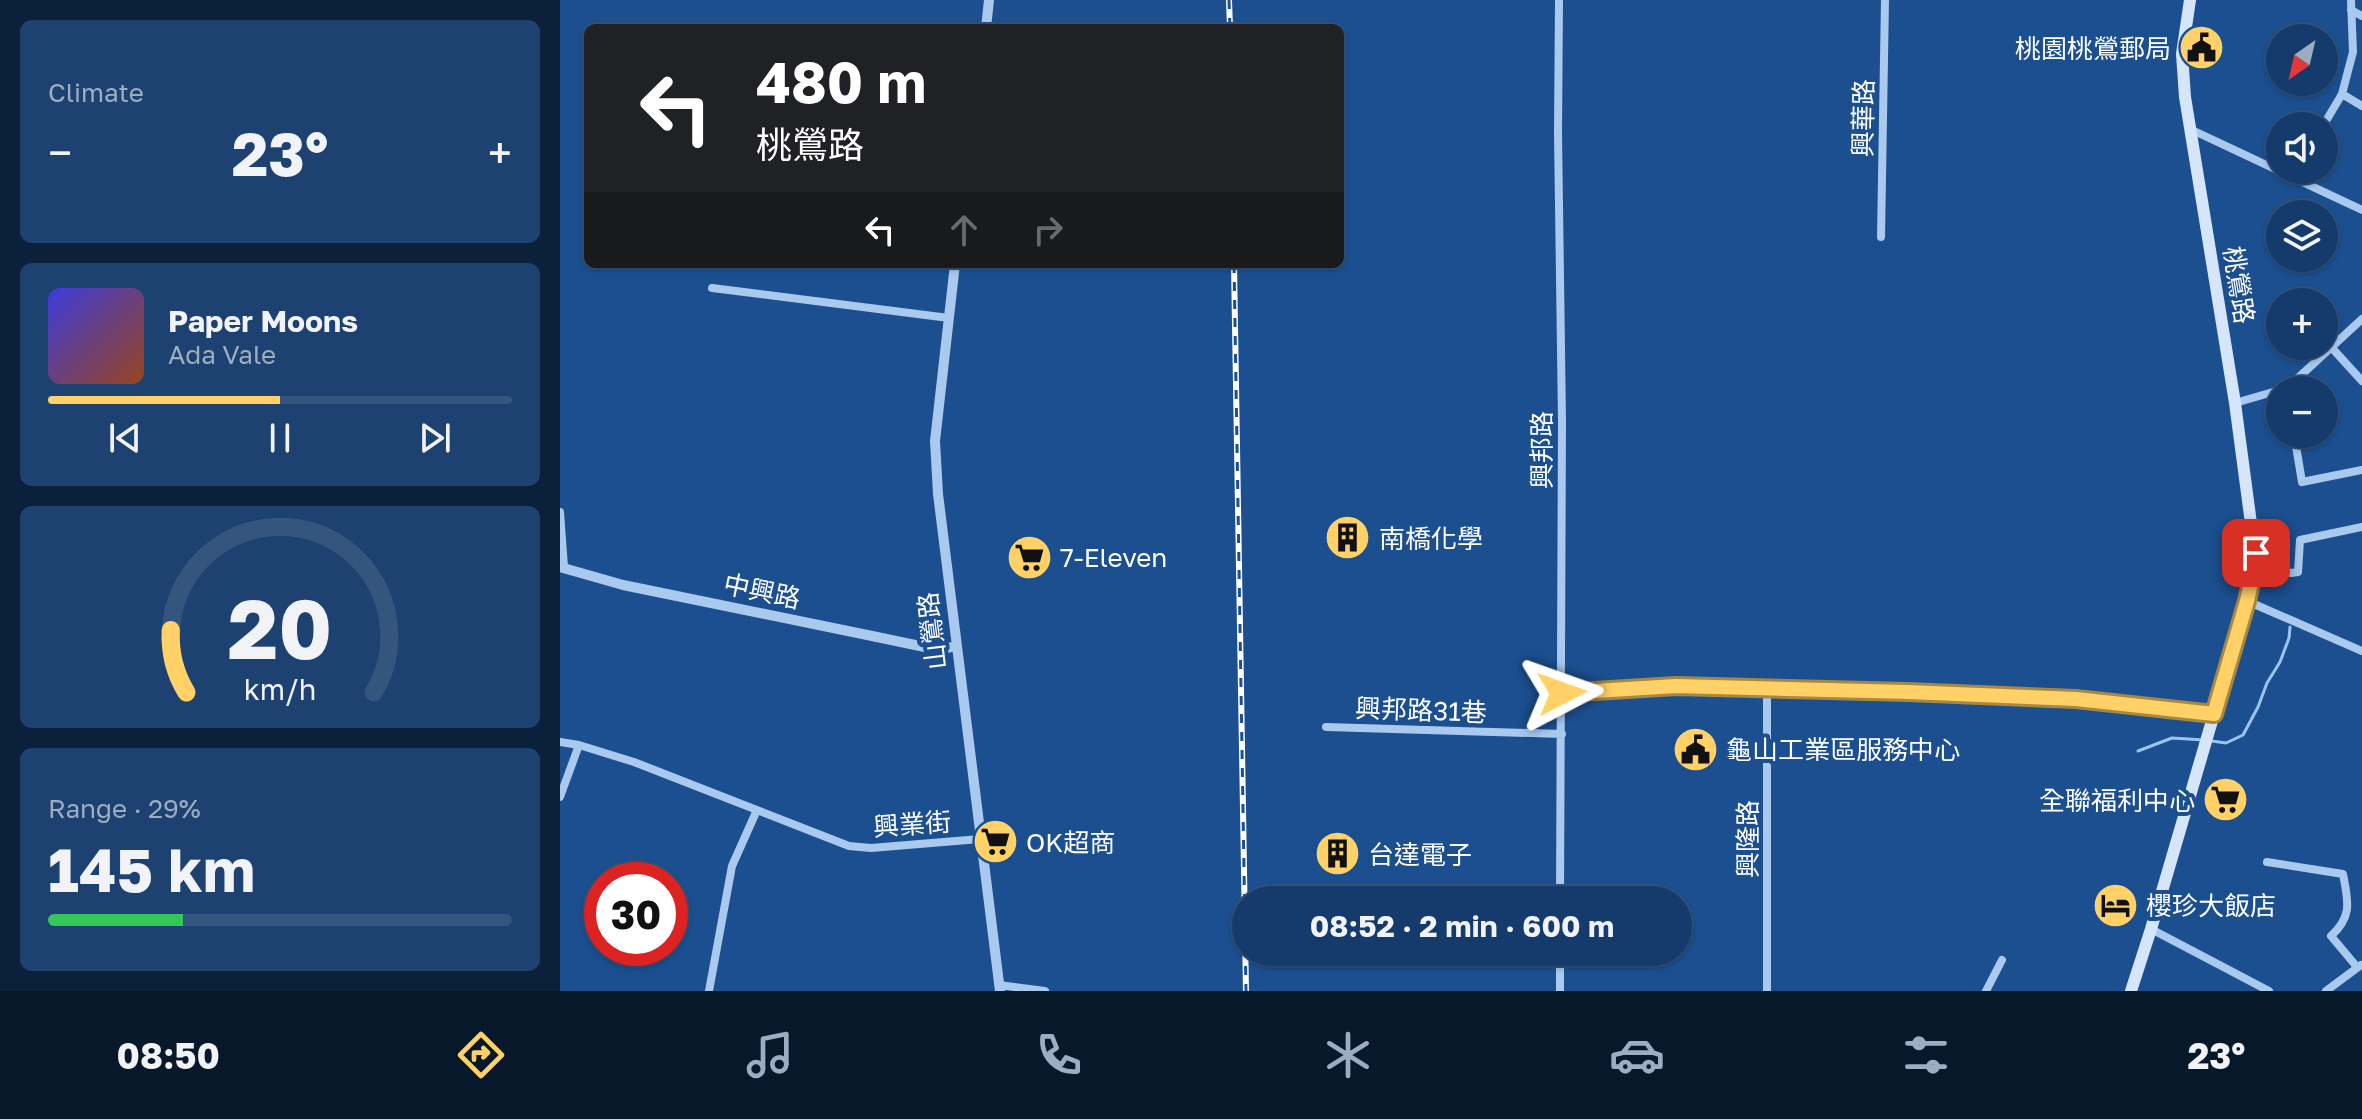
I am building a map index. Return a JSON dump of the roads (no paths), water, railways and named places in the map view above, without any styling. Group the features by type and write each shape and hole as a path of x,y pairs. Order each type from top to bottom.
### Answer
{"main road":[{"name":"桃鶯路","path":"2131,991 2247,601 2256,561 2235,403 2185,97 2182,54 2190,0"}],"street":[{"path":"986,24 989,0"},
{"name":"興邦路","path":"1559,0 1560,886"},
{"name":"興華路","path":"1881,237 1885,0"},
{"path":"2351,5 2362,16"},
{"path":"2331,112 2342,94 2353,52 2351,5"},
{"path":"2342,94 2362,106"},
{"path":"2192,130 2266,162"},
{"path":"2314,184 2362,210"},
{"name":"山鶯路","path":"955,268 935,441 938,494 1000,988"},
{"path":"712,288 949,318"},
{"path":"2338,342 2362,319"},
{"path":"2338,355 2362,381"},
{"path":"2300,376 2318,360"},
{"path":"2235,403 2266,395"},
{"path":"2296,448 2302,482 2362,470"},
{"path":"560,512 562,567"},
{"path":"2256,561 2291,573 2298,572 2300,540 2362,527"},
{"name":"中興路","path":"562,567 623,585 939,650 956,646"},
{"path":"2247,601 2362,651"},
{"path":"1562,693 1676,686 1767,688 2076,699 2214,714"},
{"name":"興隆路","path":"1767,688 1767,991"},
{"name":"興邦路31巷","path":"1326,727 1562,734"},
{"name":"興業街","path":"560,742 634,762 849,846 871,848 980,839"},
{"path":"560,797 579,745"},
{"path":"709,991 732,866 757,810"},
{"path":"2267,862 2343,874 2348,899 2345,921 2331,936 2360,966 2326,991"},
{"path":"2151,929 2269,991"},
{"path":"1986,991 2002,960"},
{"path":"1560,966 1560,991"},
{"path":"1000,988 1045,991"}],"waterway":[{"path":"2212,741 2226,743 2243,735 2280,662 2290,627"},
{"path":"2138,751 2172,738 2204,740"}],"railway":[{"path":"1229,0 1230,24"},
{"path":"1234,268 1246,991"}],"place":[{"name":"桃園桃鶯郵局","path":"2202,48"},
{"name":"南橋化學","path":"1348,538"},
{"name":"7-Eleven","path":"1029,557"},
{"name":"龜山工業區服務中心","path":"1695,749"},
{"name":"全聯福利中心","path":"2226,800"},
{"name":"OK超商","path":"995,842"},
{"name":"台達電子","path":"1337,854"},
{"name":"櫻珍大飯店","path":"2115,905"}]}
